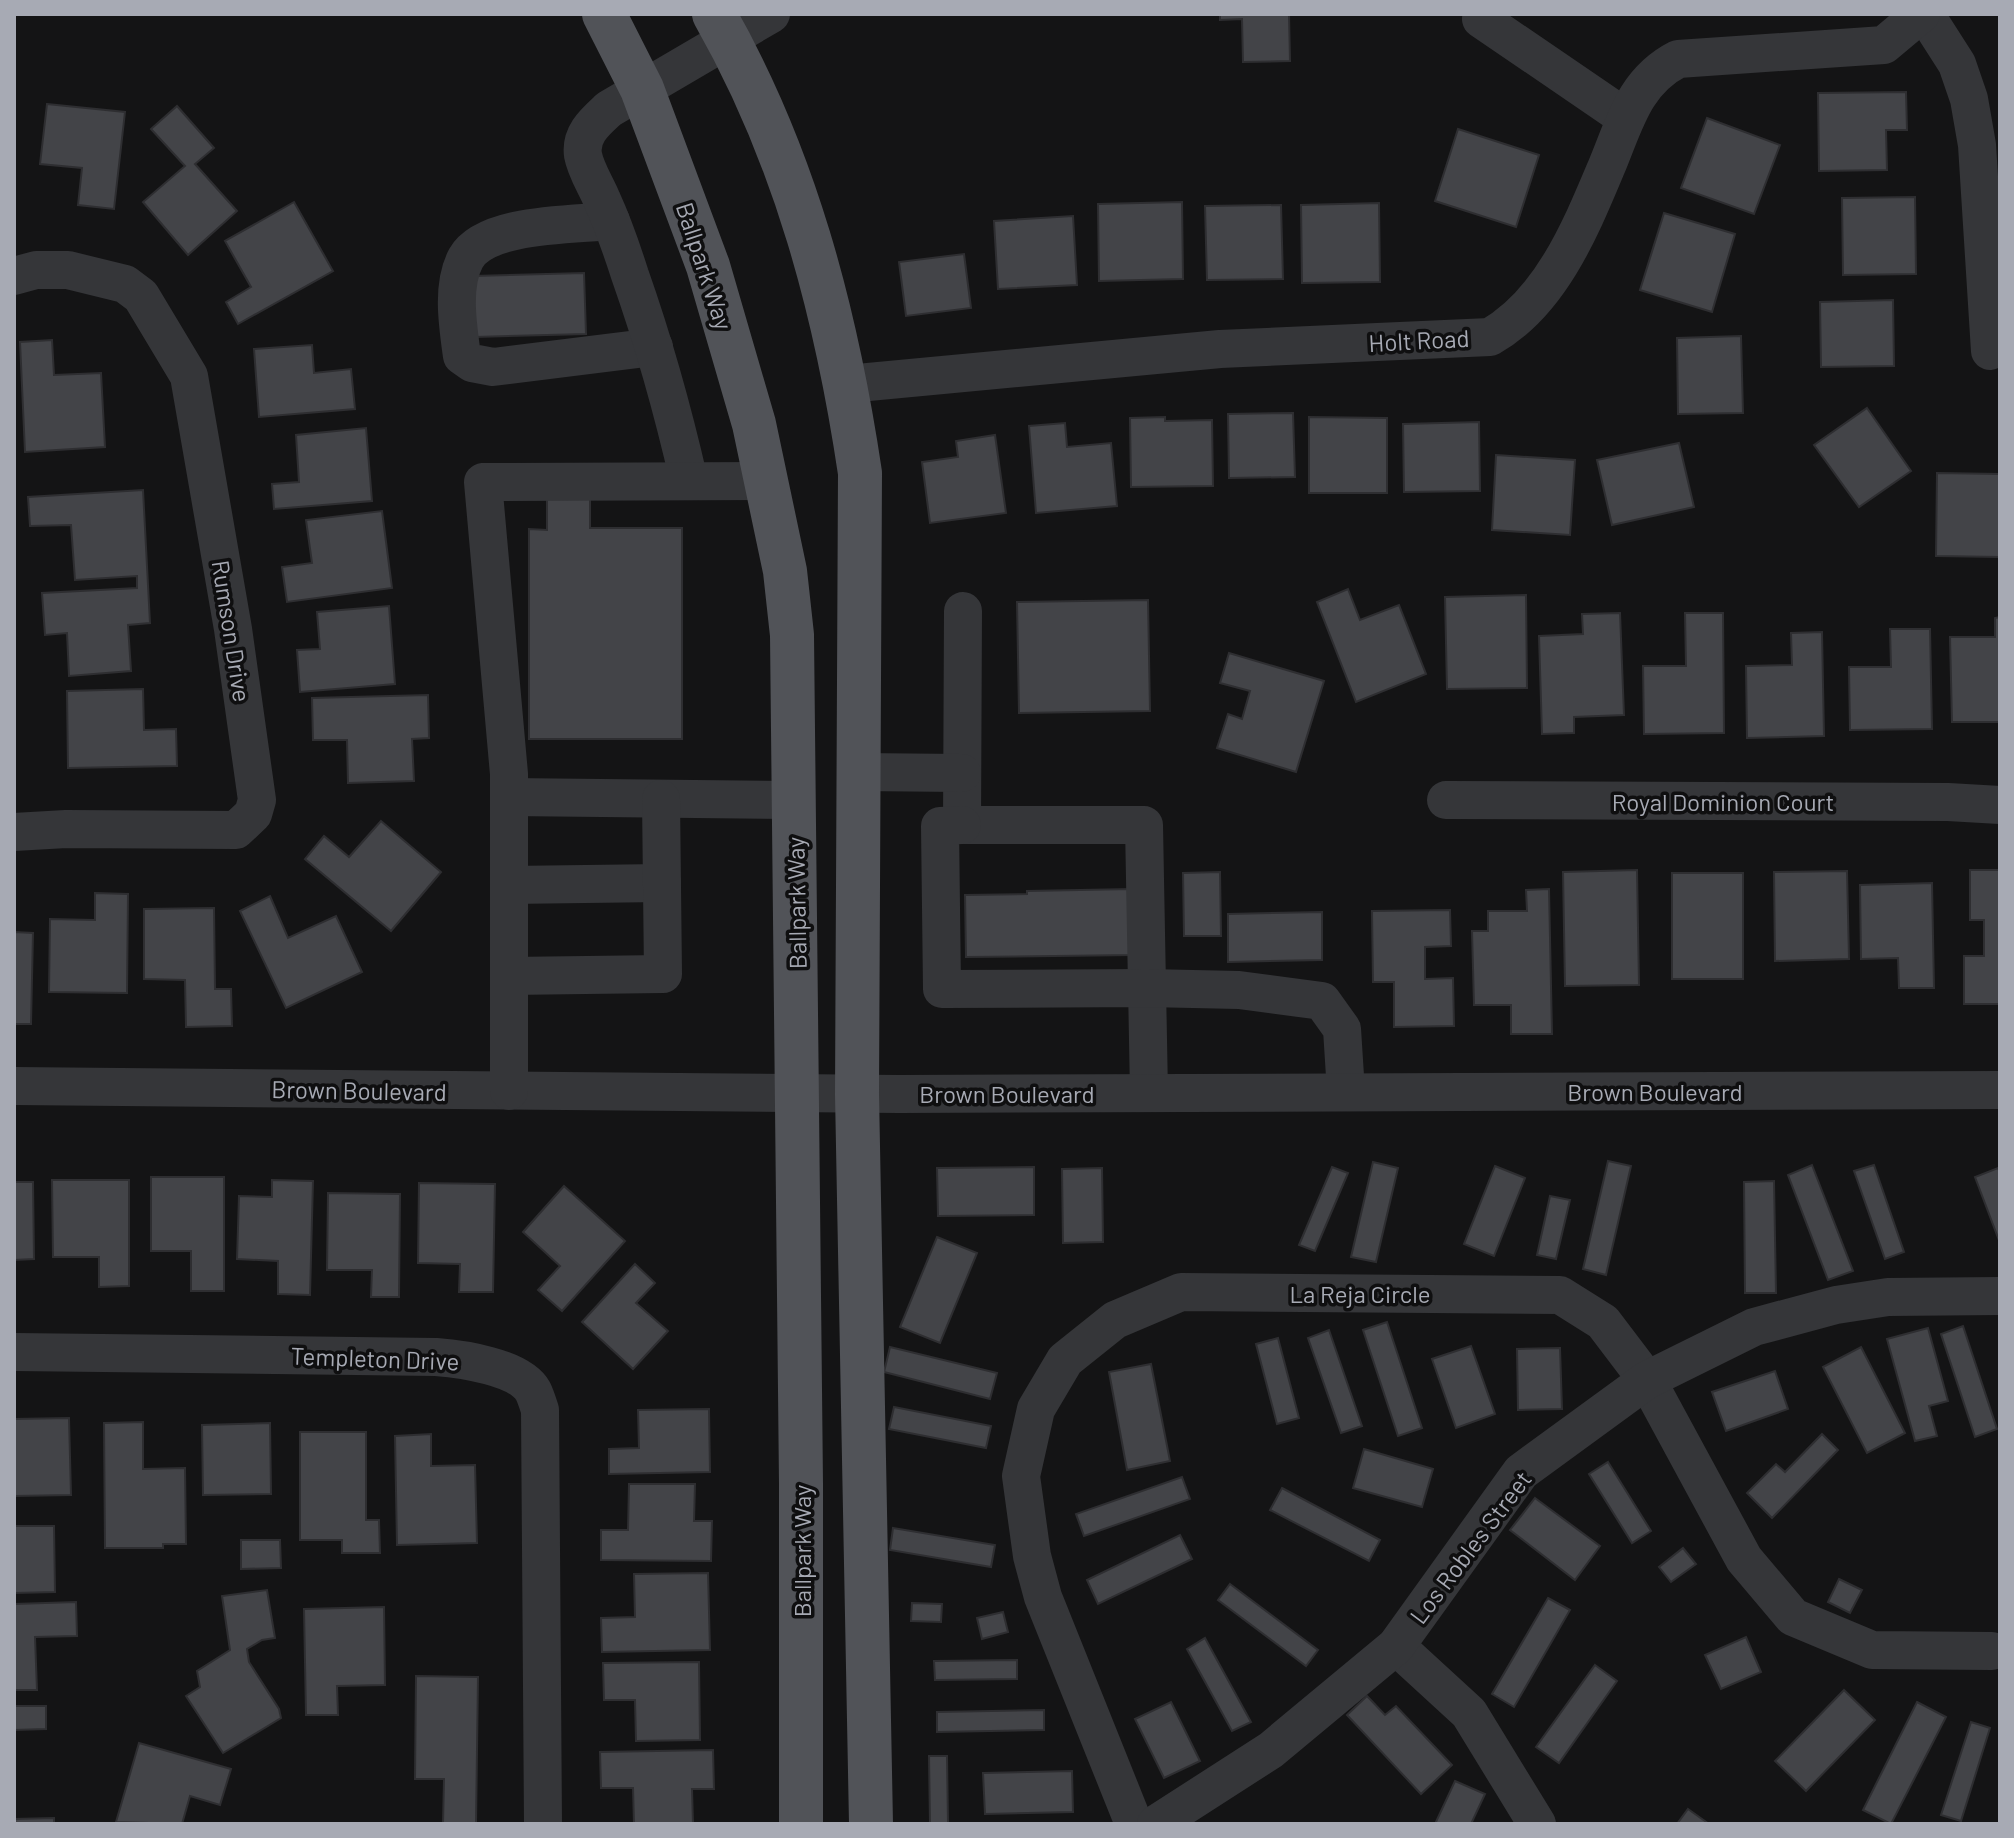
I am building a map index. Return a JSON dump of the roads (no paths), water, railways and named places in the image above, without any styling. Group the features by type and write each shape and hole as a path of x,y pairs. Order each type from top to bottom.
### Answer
{"main road":[{"name":"Ballpark Way","path":"604,14 642,89 708,266 754,424 785,571 792,635 798,1094 801,1824"},
{"path":"721,26 788,169 821,272 847,384 860,473 857,1094 871,1824"}],"street":[{"path":"689,481 654,347 611,221 583,154 584,139 593,124 609,109 642,89 721,26 771,14"},
{"path":"1923,14 1957,64 1969,99 1977,145 1990,351"},
{"name":"Holt Road","path":"847,384 1220,349 1490,337 1512,324 1527,309 1550,277 1573,240 1626,118 1647,82 1663,67 1678,59 1884,45 1923,14"},
{"path":"1481,19 1626,118"},
{"path":"611,221 498,234 476,245 465,259 460,280 462,356 472,363 493,367 654,347"},
{"name":"Rumson Drive","path":"14,276 36,270 68,270 125,284 141,296 189,376 230,614 257,800 253,814 236,830 66,829 14,832"},
{"path":"509,1091 509,785 483,482 766,481"},
{"path":"962,825 963,611"},
{"path":"858,772 962,773"},
{"path":"509,785 661,799 795,800"},
{"path":"509,976 663,974 661,799"},
{"name":"Royal Dominion Court","path":"1446,800 2000,805"},
{"path":"1149,1093 1147,988 1144,825 940,826 942,989 1147,988 1239,990 1322,1001 1342,1029 1346,1092"},
{"path":"509,885 662,883"},
{"name":"Brown Boulevard","path":"14,1086 798,1094 2000,1090"},
{"name":"La Reja Circle","path":"1134,1824 1043,1597 1032,1556 1021,1476 1036,1409 1065,1360 1115,1320 1181,1292 1560,1295 1603,1322 1647,1380 1744,1559 1793,1617 1872,1650 1992,1651"},
{"name":"Los Robles Street","path":"1156,1824 1271,1750 1396,1646 1521,1472 1647,1380 1754,1327 1836,1305 1888,1297 2000,1296"},
{"name":"Templeton Drive","path":"14,1352 436,1357 480,1361 526,1383 540,1410 543,1824"},
{"path":"1396,1646 1469,1713 1537,1824"}]}
